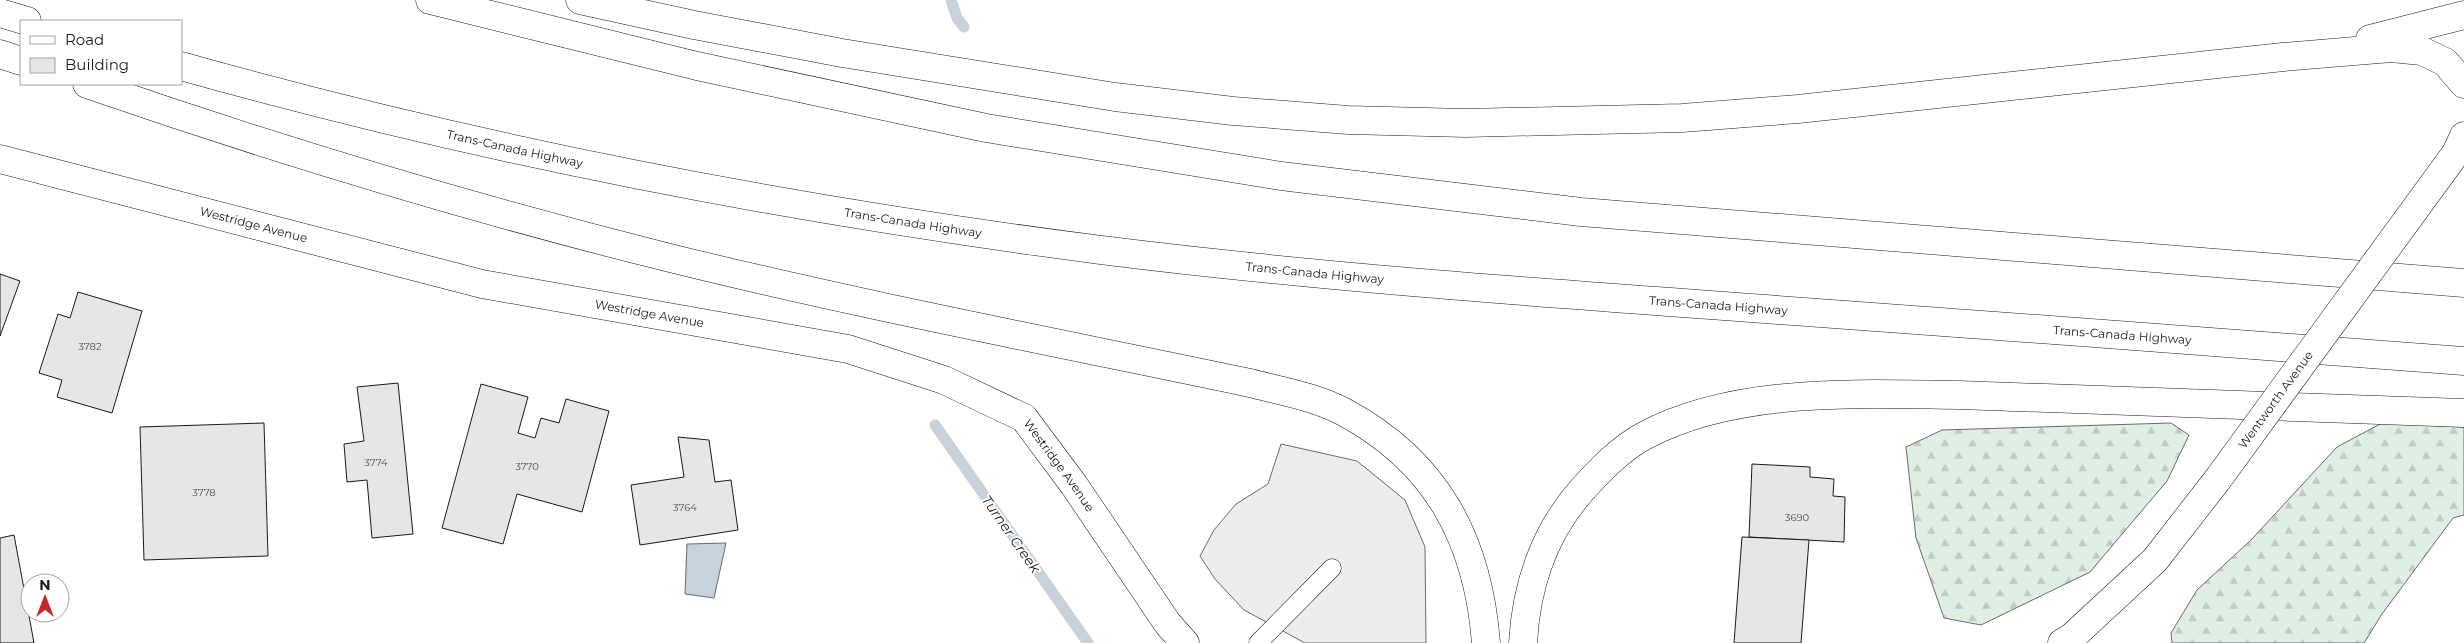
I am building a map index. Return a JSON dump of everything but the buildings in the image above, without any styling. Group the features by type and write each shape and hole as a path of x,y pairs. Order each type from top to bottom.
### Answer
{"main road":[{"path":"430,0 697,66 967,124 1132,153 1281,176 1581,212 2464,283"},
{"path":"580,0 694,25 842,53 1116,98 1232,111 1348,120 1476,123 1682,118 1798,109 2283,56 2391,48 2422,51 2445,62 2464,84"},
{"path":"0,13 24,20"},
{"path":"2283,56 2341,46 2464,15"},
{"path":"0,54 20,61"},
{"name":"Trans-Canada Highway","path":"182,66 367,114 516,149 662,179 837,210 1095,249 1431,284 2464,361"},
{"path":"90,85 301,156 413,190 539,224 667,257 790,285 1250,383 1299,396 1343,411 1386,438 1413,463 1449,510 1471,556 1483,605 1486,643"},
{"name":"Wentworth Avenue","path":"2062,643 2072,637 2155,560 2218,479 2460,144"},
{"name":"Westridge Avenue","path":"0,158 482,284 848,349 944,380 1024,418 1074,484 1168,624 1185,643"},
{"path":"1523,643 1524,621 1534,577 1549,537 1573,500 1602,467 1643,436 1690,417 1739,405 1794,398 1867,395 1959,395 2464,413"}],"lane":[{"path":"1258,643 1332,568"}],"green space":[{"path":"2171,423 2189,435 2167,481 2090,572 1981,625 1944,618 1916,538 1906,447 1942,430"},
{"path":"2382,423 2464,427 2464,515 2453,518 2382,614 2364,643 2172,643 2171,633 2197,590 2251,540 2337,447"}],"shaded area":[{"path":"1281,444 1357,461 1405,500 1425,547 1426,643 1305,643 1244,610 1215,579 1200,556 1214,530 1236,504 1268,484"},
{"path":"726,543 714,598 685,594 687,544"}],"waterway":[{"name":"Turner Creek","path":"951,0 957,18 964,27"},
{"name":"Turner Creek","path":"935,425 1088,643"}]}
